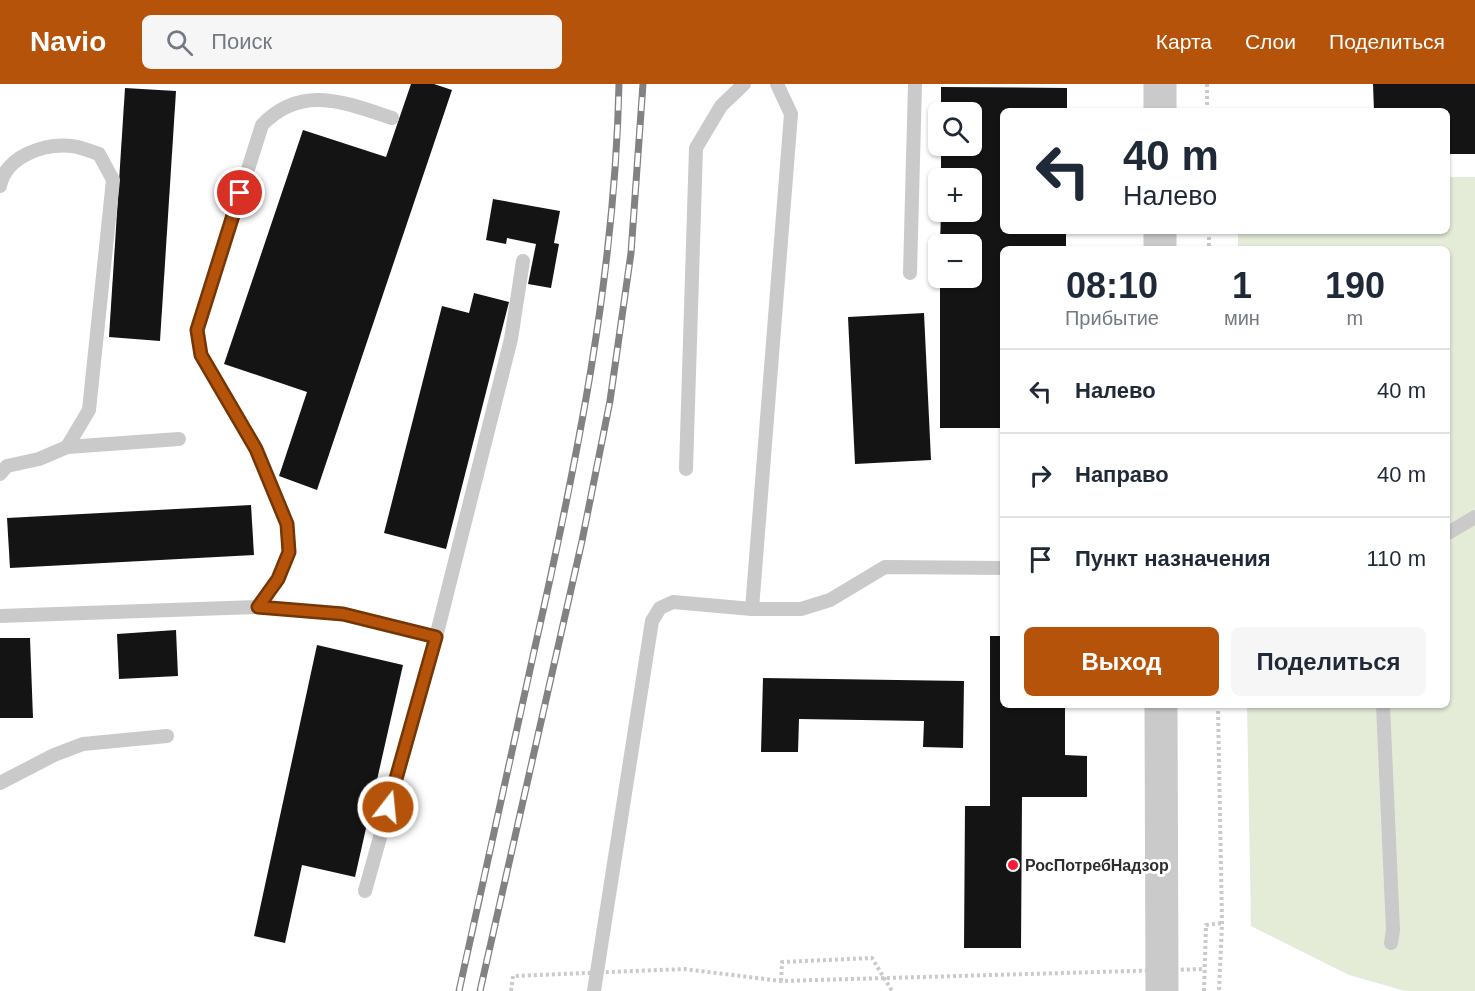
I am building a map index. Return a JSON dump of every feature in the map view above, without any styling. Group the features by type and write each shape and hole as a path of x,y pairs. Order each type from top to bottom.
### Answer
{"street":[{"path":"1160,84 1160,108"},
{"path":"1161,708 1162,991"}],"lane":[{"path":"686,469 696,148 721,106 744,84"},
{"path":"752,609 791,114 777,84"},
{"path":"910,273 915,84"},
{"path":"258,607 278,579 289,552 287,524 256,449 201,355 197,330 262,125 276,109 310,98 330,98 392,118"},
{"path":"0,186 2,178 16,160 44,148 71,146 99,154 113,180 89,410 67,447"},
{"path":"364,891 436,637 511,339 523,261"},
{"path":"0,474 7,466 39,459 67,447 179,439"},
{"path":"1450,532 1475,517"},
{"path":"594,991 652,621 660,608 673,602 752,609 801,609 816,606 885,567 1000,568"},
{"path":"0,616 258,607 343,614 436,637"},
{"path":"1383,708 1393,930 1391,943"},
{"path":"0,783 54,755 83,744 167,736"}],"path":[{"path":"1207,84 1207,108"},
{"path":"1218,708 1222,923 1219,991"},
{"path":"1204,991 1206,925 1222,923"},
{"path":"781,981 782,962 872,958 892,991"},
{"path":"511,991 513,976 684,969 781,981 1203,969"}],"green space":[{"path":"1450,177 1475,177 1475,991 1405,991 1349,975 1251,926 1247,708 1450,708 1450,246 1238,246 1238,234 1450,234"}],"building":[{"path":"411,84 434,84 452,90 317,490 279,476 307,392 224,364 303,130 386,157"},
{"path":"1373,84 1475,84 1475,154 1450,154 1450,108 1374,108"},
{"path":"941,87 1067,88 1067,108 1000,108 1000,234 1066,234 1066,246 1000,246 1000,428 940,428 940,288 982,288 982,234 940,234 941,222 982,222 982,168 941,168 941,156 982,156 982,102 941,102"},
{"path":"125,88 176,91 160,341 109,337"},
{"path":"493,199 560,211 554,243 559,244 551,288 528,284 536,244 507,238 506,244 486,240"},
{"path":"474,293 509,302 446,549 384,533 442,306 469,313"},
{"path":"924,313 931,460 855,464 848,317"},
{"path":"251,505 254,555 10,568 7,518"},
{"path":"176,630 178,676 119,679 117,634"},
{"path":"990,636 1000,636 1000,708 1065,708 1065,755 1087,756 1087,797 1022,797 1021,948 964,948 965,806 990,806"},
{"path":"0,638 30,638 33,718 0,718"},
{"path":"317,645 403,665 355,877 302,865 285,943 254,936"},
{"path":"763,678 964,681 963,748 923,747 924,721 799,719 798,752 761,752"}],"railway":[{"path":"459,991 551,577 579,437 602,297 616,155 619,84"},
{"path":"480,991 582,541 610,401 631,253 643,84"}],"place":[{"name":"РосПотребНадзор","path":"1013,865"}],"route":[{"path":"240,193 197,330 201,355 256,449 287,524 289,552 278,579 258,607 343,614 436,637 388,807"}]}
